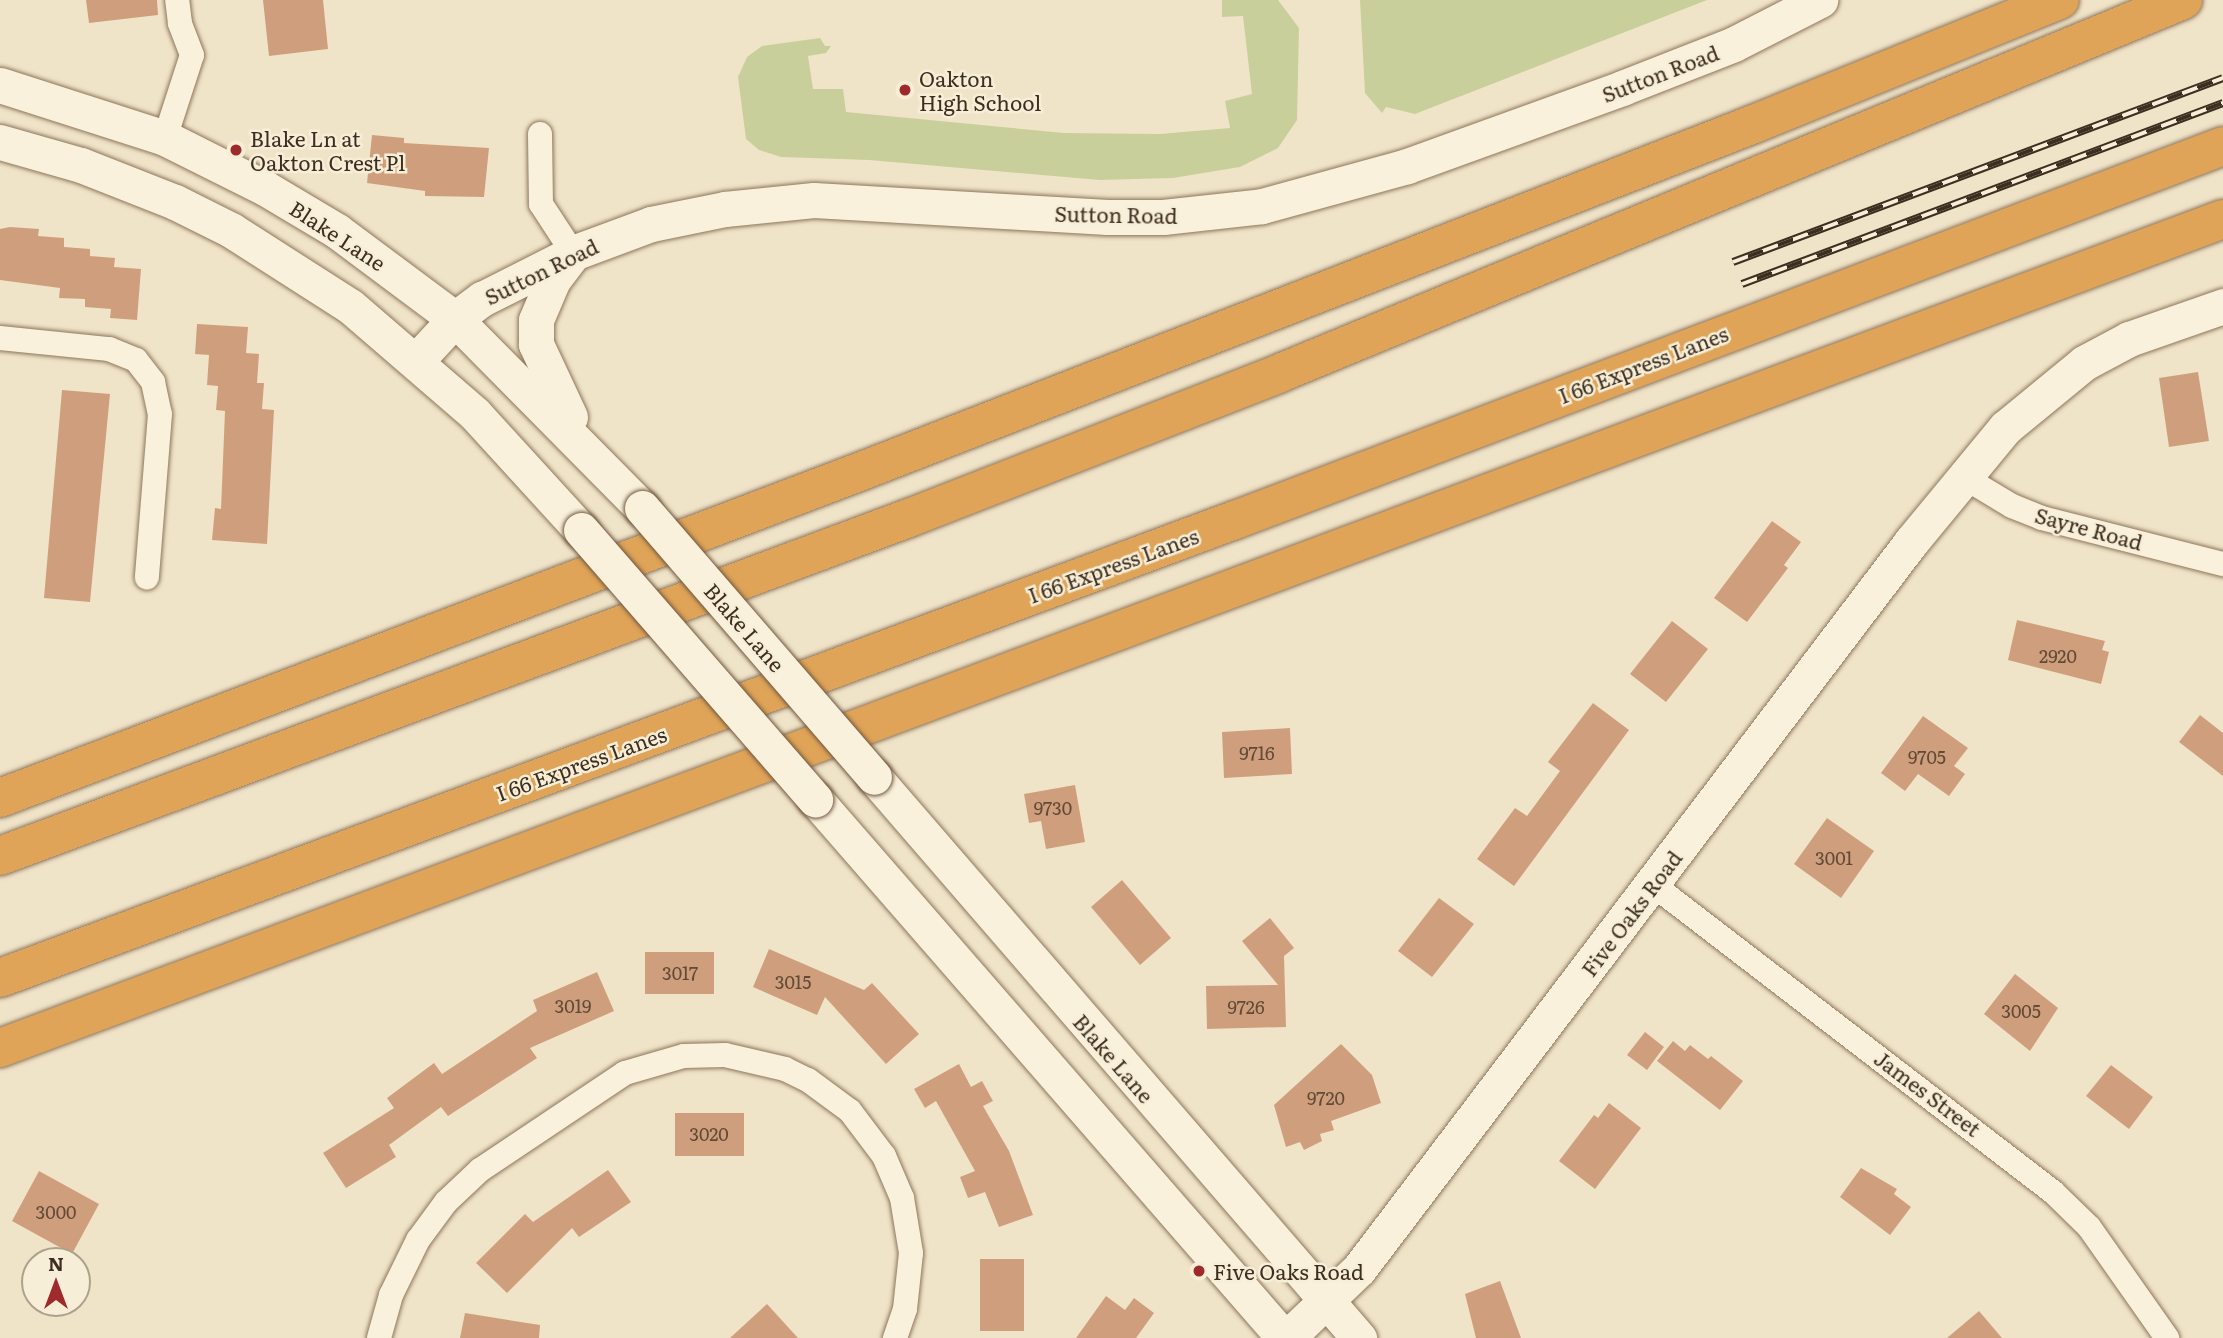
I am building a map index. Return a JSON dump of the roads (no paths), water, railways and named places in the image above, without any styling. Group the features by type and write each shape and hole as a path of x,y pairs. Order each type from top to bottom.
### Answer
{"highway":[{"path":"0,856 909,518 1267,378 2183,0"},
{"path":"0,798 867,469 1754,124 2042,5"},
{"name":"I 66 Express Lanes","path":"0,978 1235,520 2223,145"},
{"path":"0,1048 2223,219"}],"main road":[{"name":"Sutton Road","path":"417,360 454,319 502,287 573,253 651,224 725,209 814,200 1108,217 1163,217 1262,206 1407,166 1622,88 1734,44 1820,0"},
{"name":"Blake Lane","path":"0,85 165,138 265,188 337,231 454,319 642,508 1359,1338"},
{"path":"0,142 104,174 231,230 350,306 417,360 475,414 581,530 1285,1338"},
{"path":"573,253 542,300 536,320 536,344 587,450"},
{"name":"Five Oaks Road","path":"1285,1338 1328,1303 1359,1269 1962,476 2028,404 2084,363 2129,339 2223,306"}],"street":[{"path":"165,138 192,55 177,0"},
{"path":"540,134 541,204 573,253"},
{"path":"0,338 108,349 136,360 153,382 160,414 147,577"},
{"name":"Sayre Road","path":"1962,476 2012,506 2042,518 2223,564"},
{"name":"James Street","path":"1652,884 2053,1192 2089,1227 2167,1338"},
{"path":"379,1338 391,1295 418,1240 446,1202 480,1170 625,1073 684,1056 725,1055 785,1069 808,1080 850,1111 884,1156 902,1198 911,1253 905,1309 895,1338"}],"railway":[{"path":"1733,262 2223,78"},
{"path":"1742,284 2223,103"}],"place":[{"name":"Oakton High School","path":"905,90"},
{"name":"Blake Ln at Oakton Crest Pl","path":"236,150"},
{"name":"Five Oaks Road","path":"1199,1271"}]}
